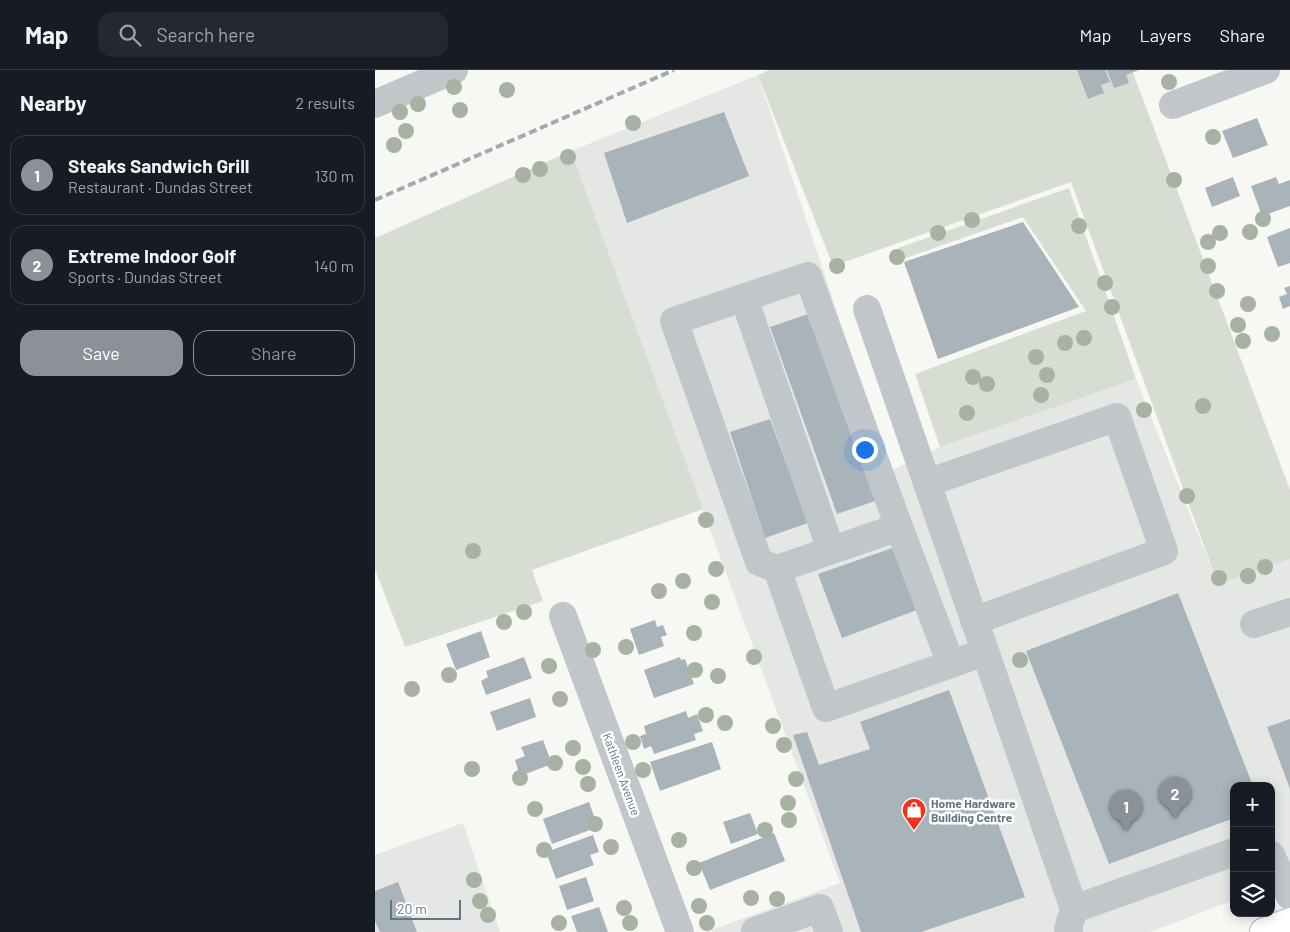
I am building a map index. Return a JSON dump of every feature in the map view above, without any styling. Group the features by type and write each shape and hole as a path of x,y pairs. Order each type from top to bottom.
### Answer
{"main road":[{"path":"1264,932 1290,922"}],"street":[{"path":"375,104 422,77 454,70"},
{"path":"1173,105 1266,70"},
{"path":"899,527 777,569 759,562 674,322 808,276 951,664"},
{"path":"744,298 831,550"},
{"path":"867,308 975,621 1068,925 1230,854"},
{"path":"927,483 1117,417 1164,550 975,621"},
{"path":"777,569 826,708 985,652"},
{"path":"1254,624 1290,612"},
{"name":"Kathleen Avenue","path":"563,616 681,932"},
{"path":"1275,864 1290,896"},
{"path":"755,932 820,908 829,932"}],"shaded area":[{"path":"769,70 1132,70 1290,490 1290,559 1218,584 1071,182 833,266 758,75"},
{"path":"758,75 890,471 940,447 1136,379 1218,584 1290,559 1290,879 1275,885 1275,782 1230,782 1230,902 1150,932 706,932 840,883 571,151"},
{"path":"571,151 703,509 532,570 543,601 405,647 375,569 375,238"},
{"path":"1069,188 1136,379 940,447 915,374 1086,311 1023,217 903,259 898,248"},
{"path":"463,823 500,932 375,932 375,855"}],"building":[{"path":"1077,70 1105,70 1110,82 1101,85 1104,93 1088,99"},
{"path":"1107,70 1139,70 1126,75 1129,83 1114,88"},
{"path":"724,112 749,176 627,223 604,153"},
{"path":"1257,118 1268,145 1233,158 1222,131"},
{"path":"1233,177 1240,196 1212,207 1205,188"},
{"path":"1276,177 1279,184 1290,180 1290,206 1262,216 1251,186"},
{"path":"1023,222 1079,307 938,359 904,262"},
{"path":"1290,228 1290,263 1278,267 1267,237"},
{"path":"1290,286 1290,306 1283,309 1279,297 1287,294 1284,288"},
{"path":"814,312 881,499 837,514 770,327"},
{"path":"770,419 808,523 765,538 730,432"},
{"path":"898,546 922,608 842,638 818,574"},
{"path":"1178,593 1251,782 1230,782 1230,819 1109,864 1026,651"},
{"path":"655,620 657,627 663,625 667,635 661,637 664,646 639,655 630,629"},
{"path":"481,631 490,657 456,670 446,644"},
{"path":"524,657 532,678 486,695 481,681 488,677 486,671"},
{"path":"680,657 681,660 685,659 694,684 654,698 644,670"},
{"name":"Home Hardware Building Centre","path":"949,690 1025,897 921,932 861,932 793,735 807,732 819,765 870,749 860,722"},
{"path":"530,698 536,717 497,731 490,712"},
{"path":"686,711 688,718 697,714 703,731 694,734 696,740 654,754 651,746 644,749 640,736 646,734 644,726"},
{"path":"1290,719 1290,789 1267,727"},
{"path":"543,740 552,764 520,776 515,760 525,756 521,747"},
{"path":"712,742 721,769 660,791 650,762"},
{"path":"589,802 595,819 587,822 590,830 552,844 543,819"},
{"path":"750,813 758,834 731,844 723,822"},
{"path":"774,833 785,861 710,890 699,863"},
{"path":"593,835 599,852 590,855 594,865 556,879 546,852"},
{"path":"586,877 594,901 567,910 559,886"},
{"path":"398,882 417,932 380,932 375,921 375,891"},
{"path":"599,907 608,932 577,932 571,916"}],"railway":[{"path":"375,200 674,70"}],"place":[{"name":"Extreme Indoor Golf","path":"1175,818"},
{"name":"Home Hardware Building Centre","path":"914,831"},
{"name":"Steaks Sandwich Grill","path":"1126,831"}]}
